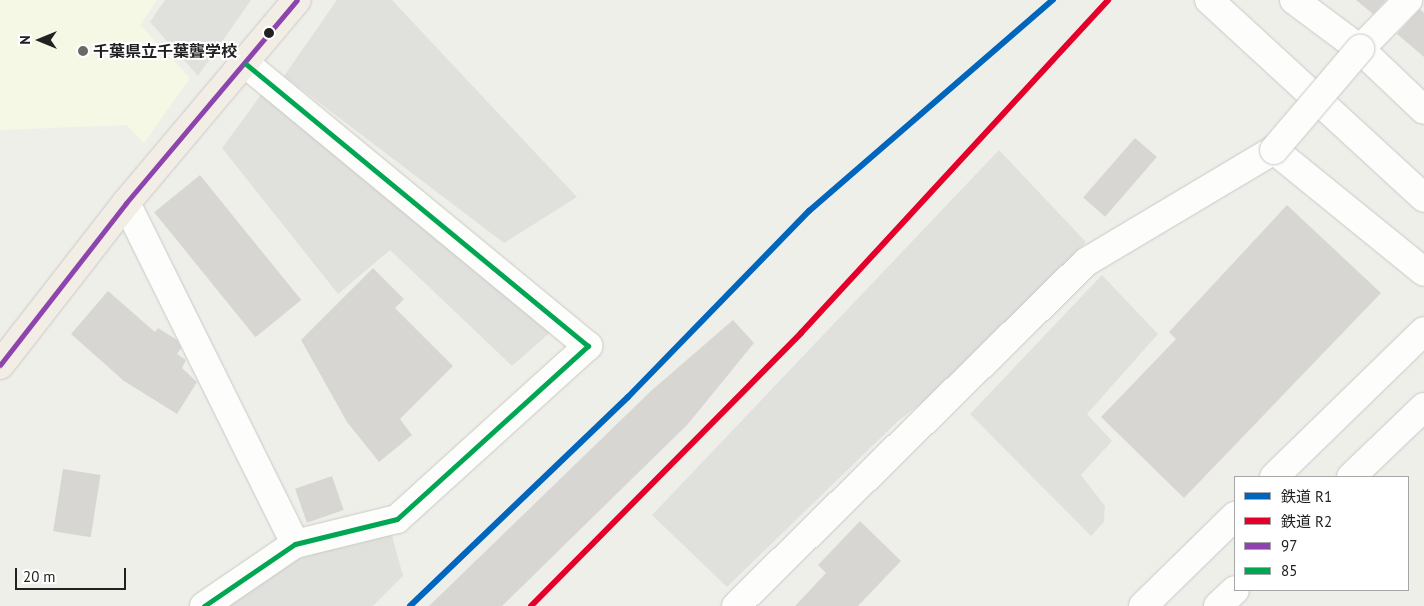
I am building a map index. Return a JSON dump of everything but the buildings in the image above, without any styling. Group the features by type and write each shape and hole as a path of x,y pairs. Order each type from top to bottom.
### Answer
{"main road":[{"path":"0,365 126,203 246,64 296,0"}],"street":[{"path":"1210,0 1424,198"},
{"path":"1294,0 1360,49 1424,110"},
{"path":"736,606 1086,262 1274,150 1360,49 1408,0"},
{"path":"204,606 295,544 397,519 588,346 246,64"},
{"path":"1274,150 1424,272"},
{"path":"126,203 295,544"},
{"path":"1275,476 1424,331"},
{"path":"1352,476 1424,407"},
{"path":"1143,606 1234,517"},
{"path":"1218,606 1234,591"}],"shaded area":[{"name":"千葉県立千葉聾学校","path":"0,0 157,0 140,25 190,78 144,143 127,125 0,130"},
{"path":"165,0 251,0 198,76 150,22"},
{"path":"337,0 392,0 577,197 504,243 284,76"},
{"path":"266,88 561,323 512,366 390,250 338,294 222,148"},
{"path":"999,150 1086,242 952,379 897,422 727,587 652,515"},
{"path":"1102,275 1158,334 1087,414 1112,441 1081,475 1105,506 1104,522 1091,536 970,414"},
{"path":"391,532 403,576 373,606 216,606 243,585 309,554"}],"rail line":[{"name":"R1","path":"410,606 628,397 809,211 1053,0"},
{"name":"R2","path":"531,606 801,333 1108,0"}],"transit line":[{"name":"97","path":"0,365 126,203 297,0"},
{"name":"85","path":"204,606 295,544 397,519 588,346 246,64"}],"place":[{"name":"千葉県立千葉聾学校","path":"83,51"}]}
